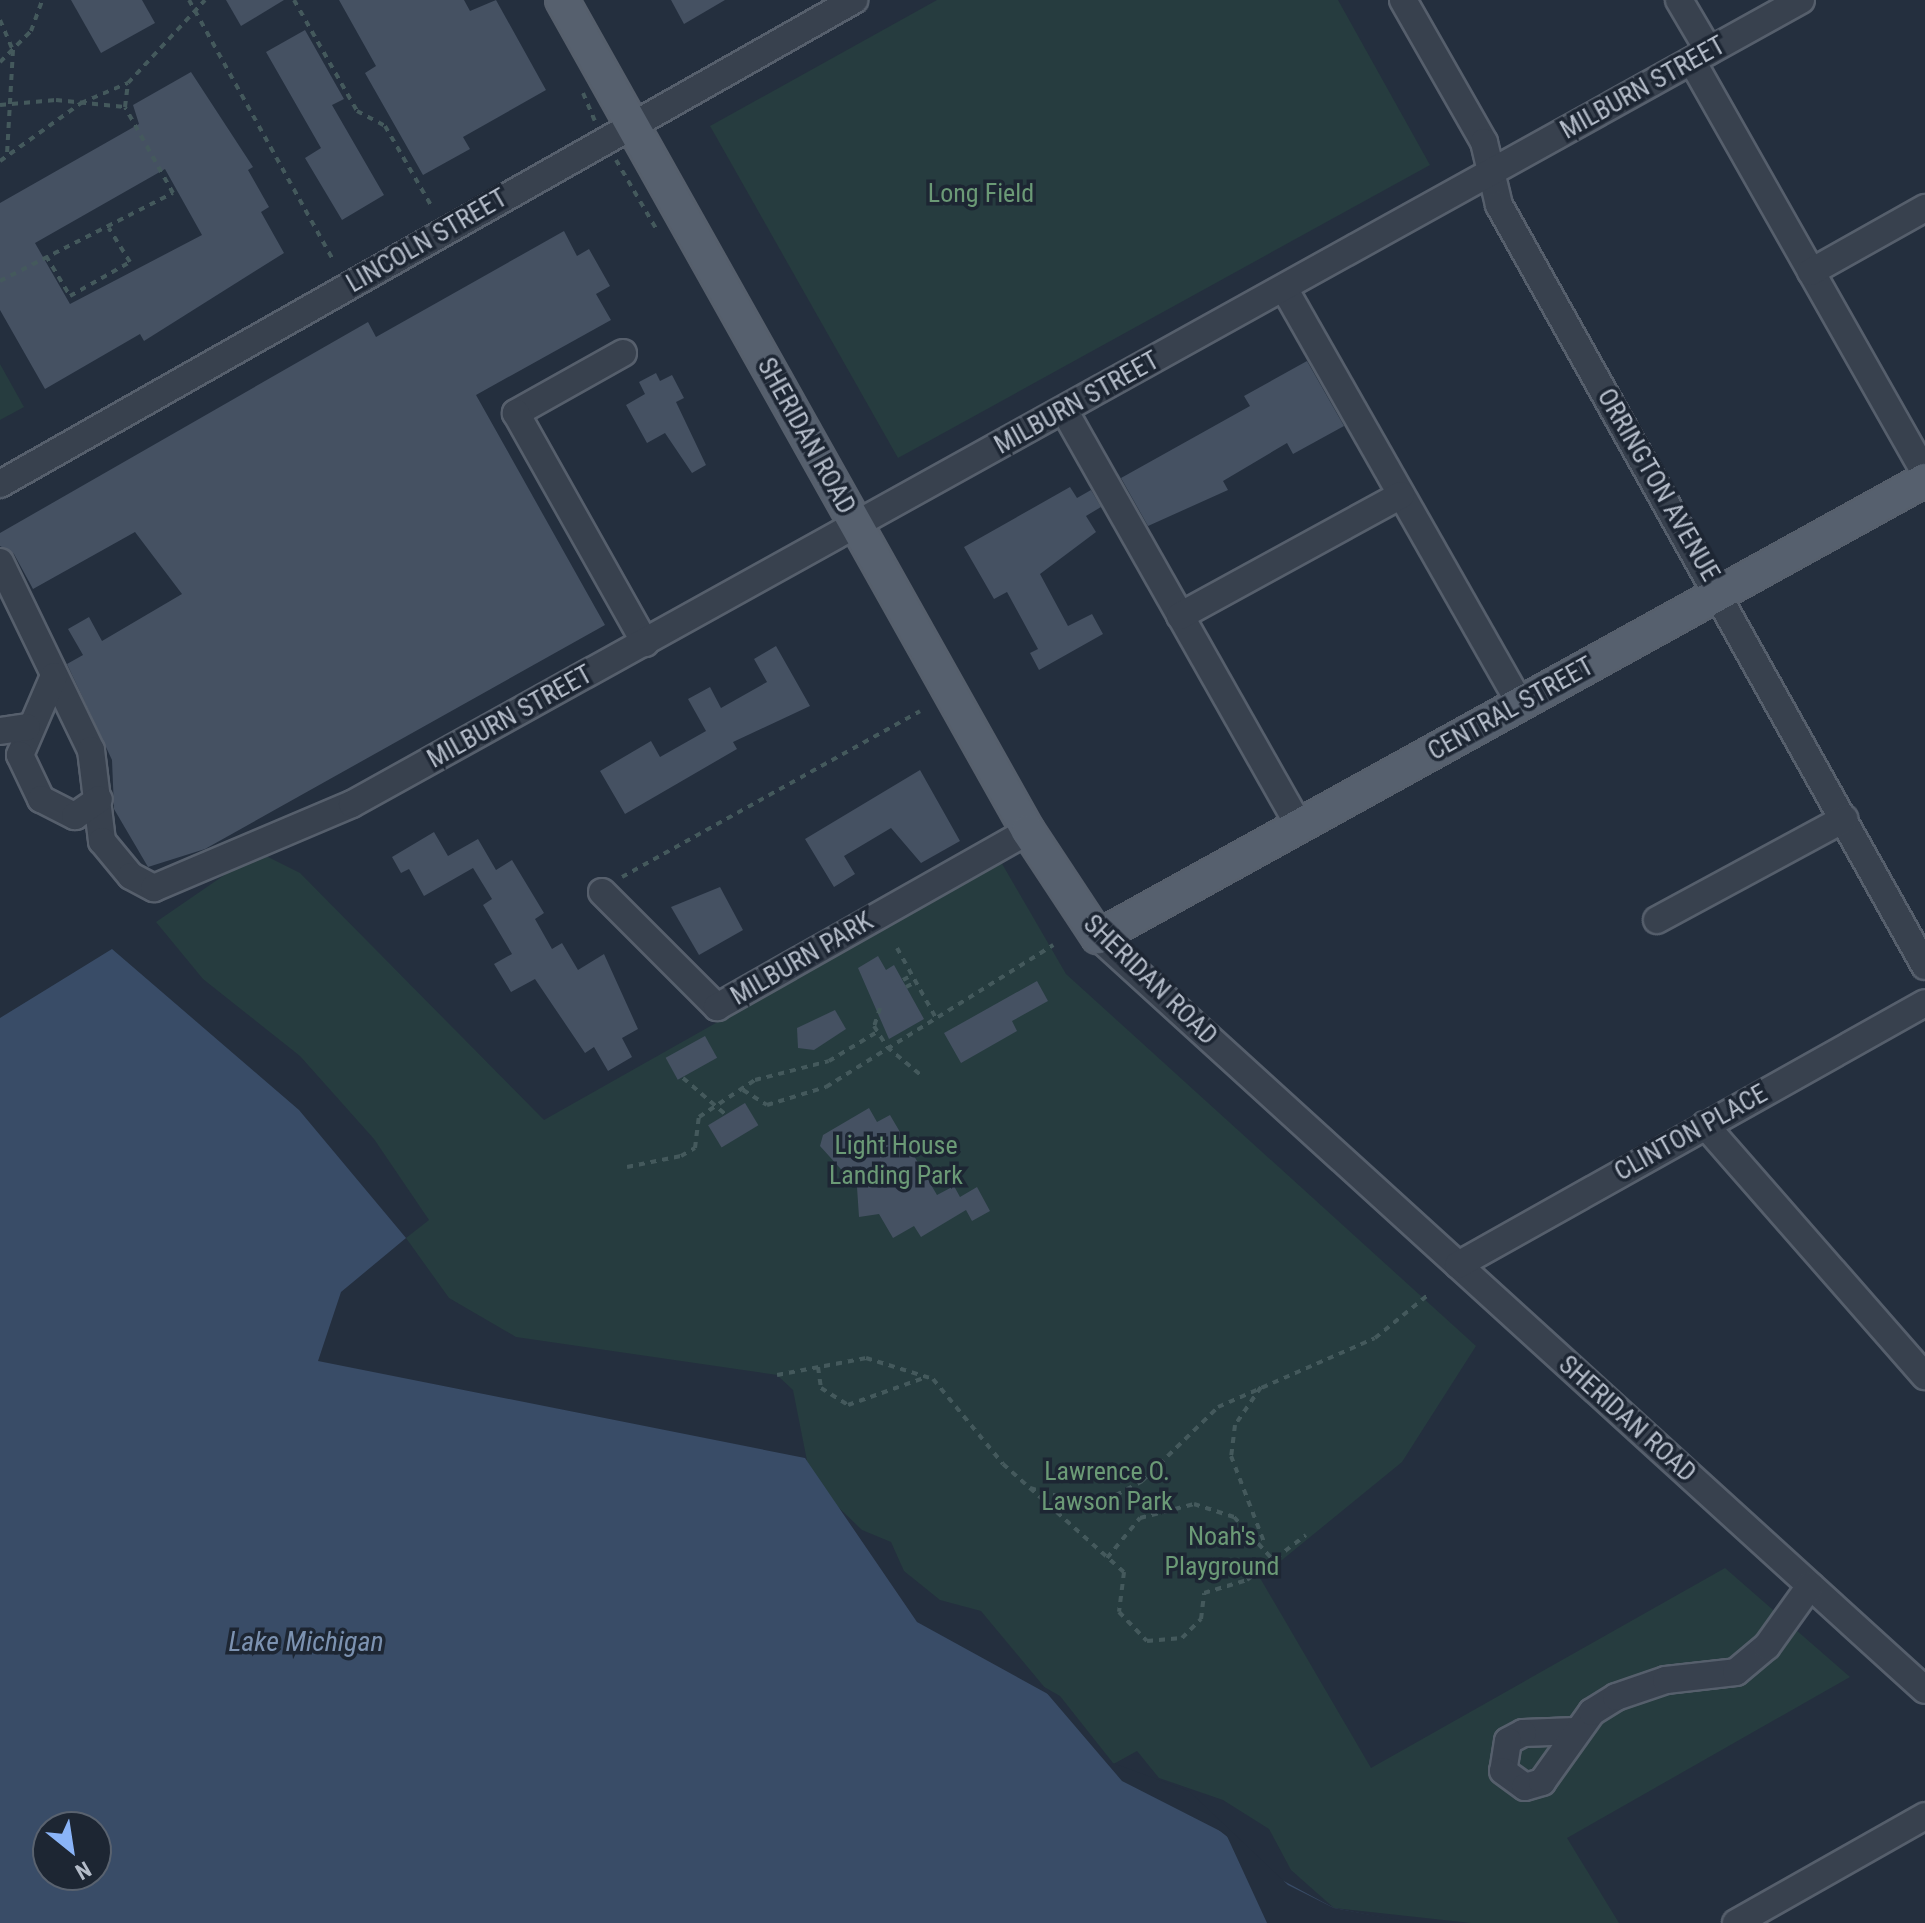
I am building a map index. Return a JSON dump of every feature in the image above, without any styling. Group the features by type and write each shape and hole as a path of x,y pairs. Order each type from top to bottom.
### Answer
{"main road":[{"name":"SHERIDAN ROAD","path":"562,0 1028,831 1098,937"},
{"name":"CENTRAL STREET","path":"1098,937 1925,480"}],"street":[{"name":"LINCOLN STREET","path":"0,484 854,0"},
{"name":"ORRINGTON AVENUE","path":"1403,0 1484,142 1499,205 1925,966"},
{"path":"1679,0 1700,56 1811,272 1925,473"},
{"name":"MILBURN STREET","path":"99,799 102,841 131,876 154,888 352,804 1801,0"},
{"path":"1811,272 1925,208"},
{"path":"1284,288 1520,704"},
{"path":"623,353 516,413 645,643"},
{"path":"1064,410 1299,826"},
{"path":"1180,616 1401,495"},
{"path":"0,562 91,750 99,799 75,816 41,799 20,755 27,727 54,676"},
{"path":"0,731 27,727"},
{"path":"1657,920 1844,819"},
{"name":"MILBURN PARK","path":"602,892 717,1007 1028,831"},
{"name":"SHERIDAN ROAD","path":"1098,937 1925,1690"},
{"name":"CLINTON PLACE","path":"1458,1265 1925,1003"},
{"path":"1705,1125 1925,1376"},
{"path":"1576,1731 1592,1712 1643,1687 1736,1672 1767,1646 1810,1586"},
{"path":"1736,1923 1925,1816"}],"path":[{"path":"0,62 13,50 42,0"},
{"path":"189,0 334,262"},
{"path":"0,161 81,103 128,83 180,34 193,7 205,0"},
{"path":"294,0 357,111 385,126 432,207"},
{"path":"0,20 13,50 7,155"},
{"path":"109,228 173,193 125,107 128,83"},
{"path":"0,105 81,103 125,107"},
{"path":"0,281 46,256 105,224 130,262 70,296 46,256"},
{"path":"602,892 920,711"},
{"path":"743,1090 767,1105 826,1087 1053,945"},
{"path":"897,948 936,1018"},
{"path":"903,980 912,975"},
{"path":"906,987 916,982"},
{"path":"880,1008 877,1032 887,1047 922,1076"},
{"path":"627,1167 695,1148 699,1117 715,1106 776,1071 829,1061 877,1032"},
{"path":"683,1078 725,1114"},
{"path":"1024,1486 1061,1501 1116,1495 1142,1481 1206,1416 1262,1385 1375,1338 1428,1295"},
{"path":"777,1375 866,1358 927,1377 1024,1486 1124,1572 1117,1600 1124,1621 1156,1643 1193,1629 1204,1593 1275,1562 1306,1535"},
{"path":"818,1367 821,1388 848,1405 927,1377"},
{"path":"1262,1385 1235,1425 1231,1456 1237,1485 1275,1562"},
{"path":"1107,1558 1140,1518 1181,1504 1234,1517 1269,1552"}],"green space":[{"name":"Long Field","path":"937,0 1338,0 1430,165 898,458 710,126"},
{"path":"0,364 24,407 0,420"},
{"path":"258,852 300,873 544,1120 1001,862 1066,974 1476,1346 1402,1462 1260,1578 1371,1768 1725,1568 1850,1677 1567,1838 1619,1923 1471,1923 1334,1908 1291,1870 1269,1829 1223,1800 1159,1778 1137,1751 1110,1766 981,1611 940,1600 904,1571 891,1542 862,1530 811,1481 793,1390 777,1375 516,1337 449,1298 406,1238 429,1220 374,1139 300,1056 203,979 156,922"}],"water":[{"name":"Lake Michigan","path":"112,949 299,1110 406,1238 341,1292 318,1361 805,1458 917,1622 1057,1699 1110,1766 1210,1823 1280,1879 1334,1908 1410,1923 0,1923 0,1018"}],"pier":[{"path":"1039,1684 1060,1696 1113,1763 1189,1791 1288,1885 1334,1908 1414,1923 1267,1923 1226,1834 1122,1781"}],"building":[{"path":"71,0 142,0 155,23 101,53"},
{"path":"226,0 284,0 241,26"},
{"path":"339,0 464,0 470,11 496,0 546,90 463,137 470,149 423,175 365,73 376,66"},
{"path":"671,0 725,0 684,24"},
{"path":"305,30 344,99 332,105 384,195 342,220 305,158 321,148 266,52"},
{"path":"191,72 253,167 248,170 269,207 261,212 284,253 144,341 140,334 45,389 0,310 0,203 139,124 133,105","holes":["165,169 202,235 70,304 35,243"]},
{"path":"564,231 577,256 589,249 610,286 596,294 611,320 476,395 605,625 205,849 148,867 114,809 112,760 67,664 83,655 68,629 89,617 102,641 182,594 135,532 33,589 14,554 0,546 0,533 368,322 376,337"},
{"path":"1307,361 1344,426 1293,454 1287,443 1223,481 1228,490 1148,526 1121,478 1250,406 1244,396"},
{"path":"656,373 660,381 672,375 684,398 676,402 706,465 692,473 665,433 647,443 626,405 645,394 639,382"},
{"path":"1070,487 1077,498 1091,490 1101,507 1086,516 1096,532 1040,574 1068,626 1092,614 1103,634 1039,670 1030,653 1038,649 1007,592 994,599 964,547"},
{"path":"776,646 810,706 733,742 737,749 625,814 600,771 651,741 660,757 706,731 688,699 710,687 721,708 767,682 754,659"},
{"path":"920,770 960,841 921,863 891,828 844,856 855,874 834,887 805,839"},
{"path":"434,832 448,856 478,839 496,870 512,860 544,913 535,919 552,949 562,943 578,970 604,954 638,1029 622,1038 632,1057 608,1071 594,1047 585,1053 535,979 511,992 494,964 512,954 483,905 492,899 473,868 424,896 409,869 401,873 392,857"},
{"path":"720,887 743,930 699,955 671,907"},
{"path":"878,956 886,970 894,965 924,1019 889,1039 858,968"},
{"path":"1037,981 1048,1001 1012,1021 1017,1031 961,1063 944,1033"},
{"path":"835,1010 846,1029 814,1050 798,1048 797,1028"},
{"path":"705,1036 717,1058 678,1080 666,1058"},
{"path":"745,1103 758,1125 722,1147 708,1125"},
{"path":"869,1108 877,1122 890,1115 937,1195 954,1186 960,1197 977,1187 990,1211 972,1221 966,1210 921,1237 914,1226 893,1238 879,1214 859,1217 857,1187 820,1146 823,1135"}],"park label":[{"name":"Light House Landing Park","path":"896,1161"},
{"name":"Lawrence O. Lawson Park","path":"1107,1487"},
{"name":"Noah's Playground","path":"1222,1552"}]}
